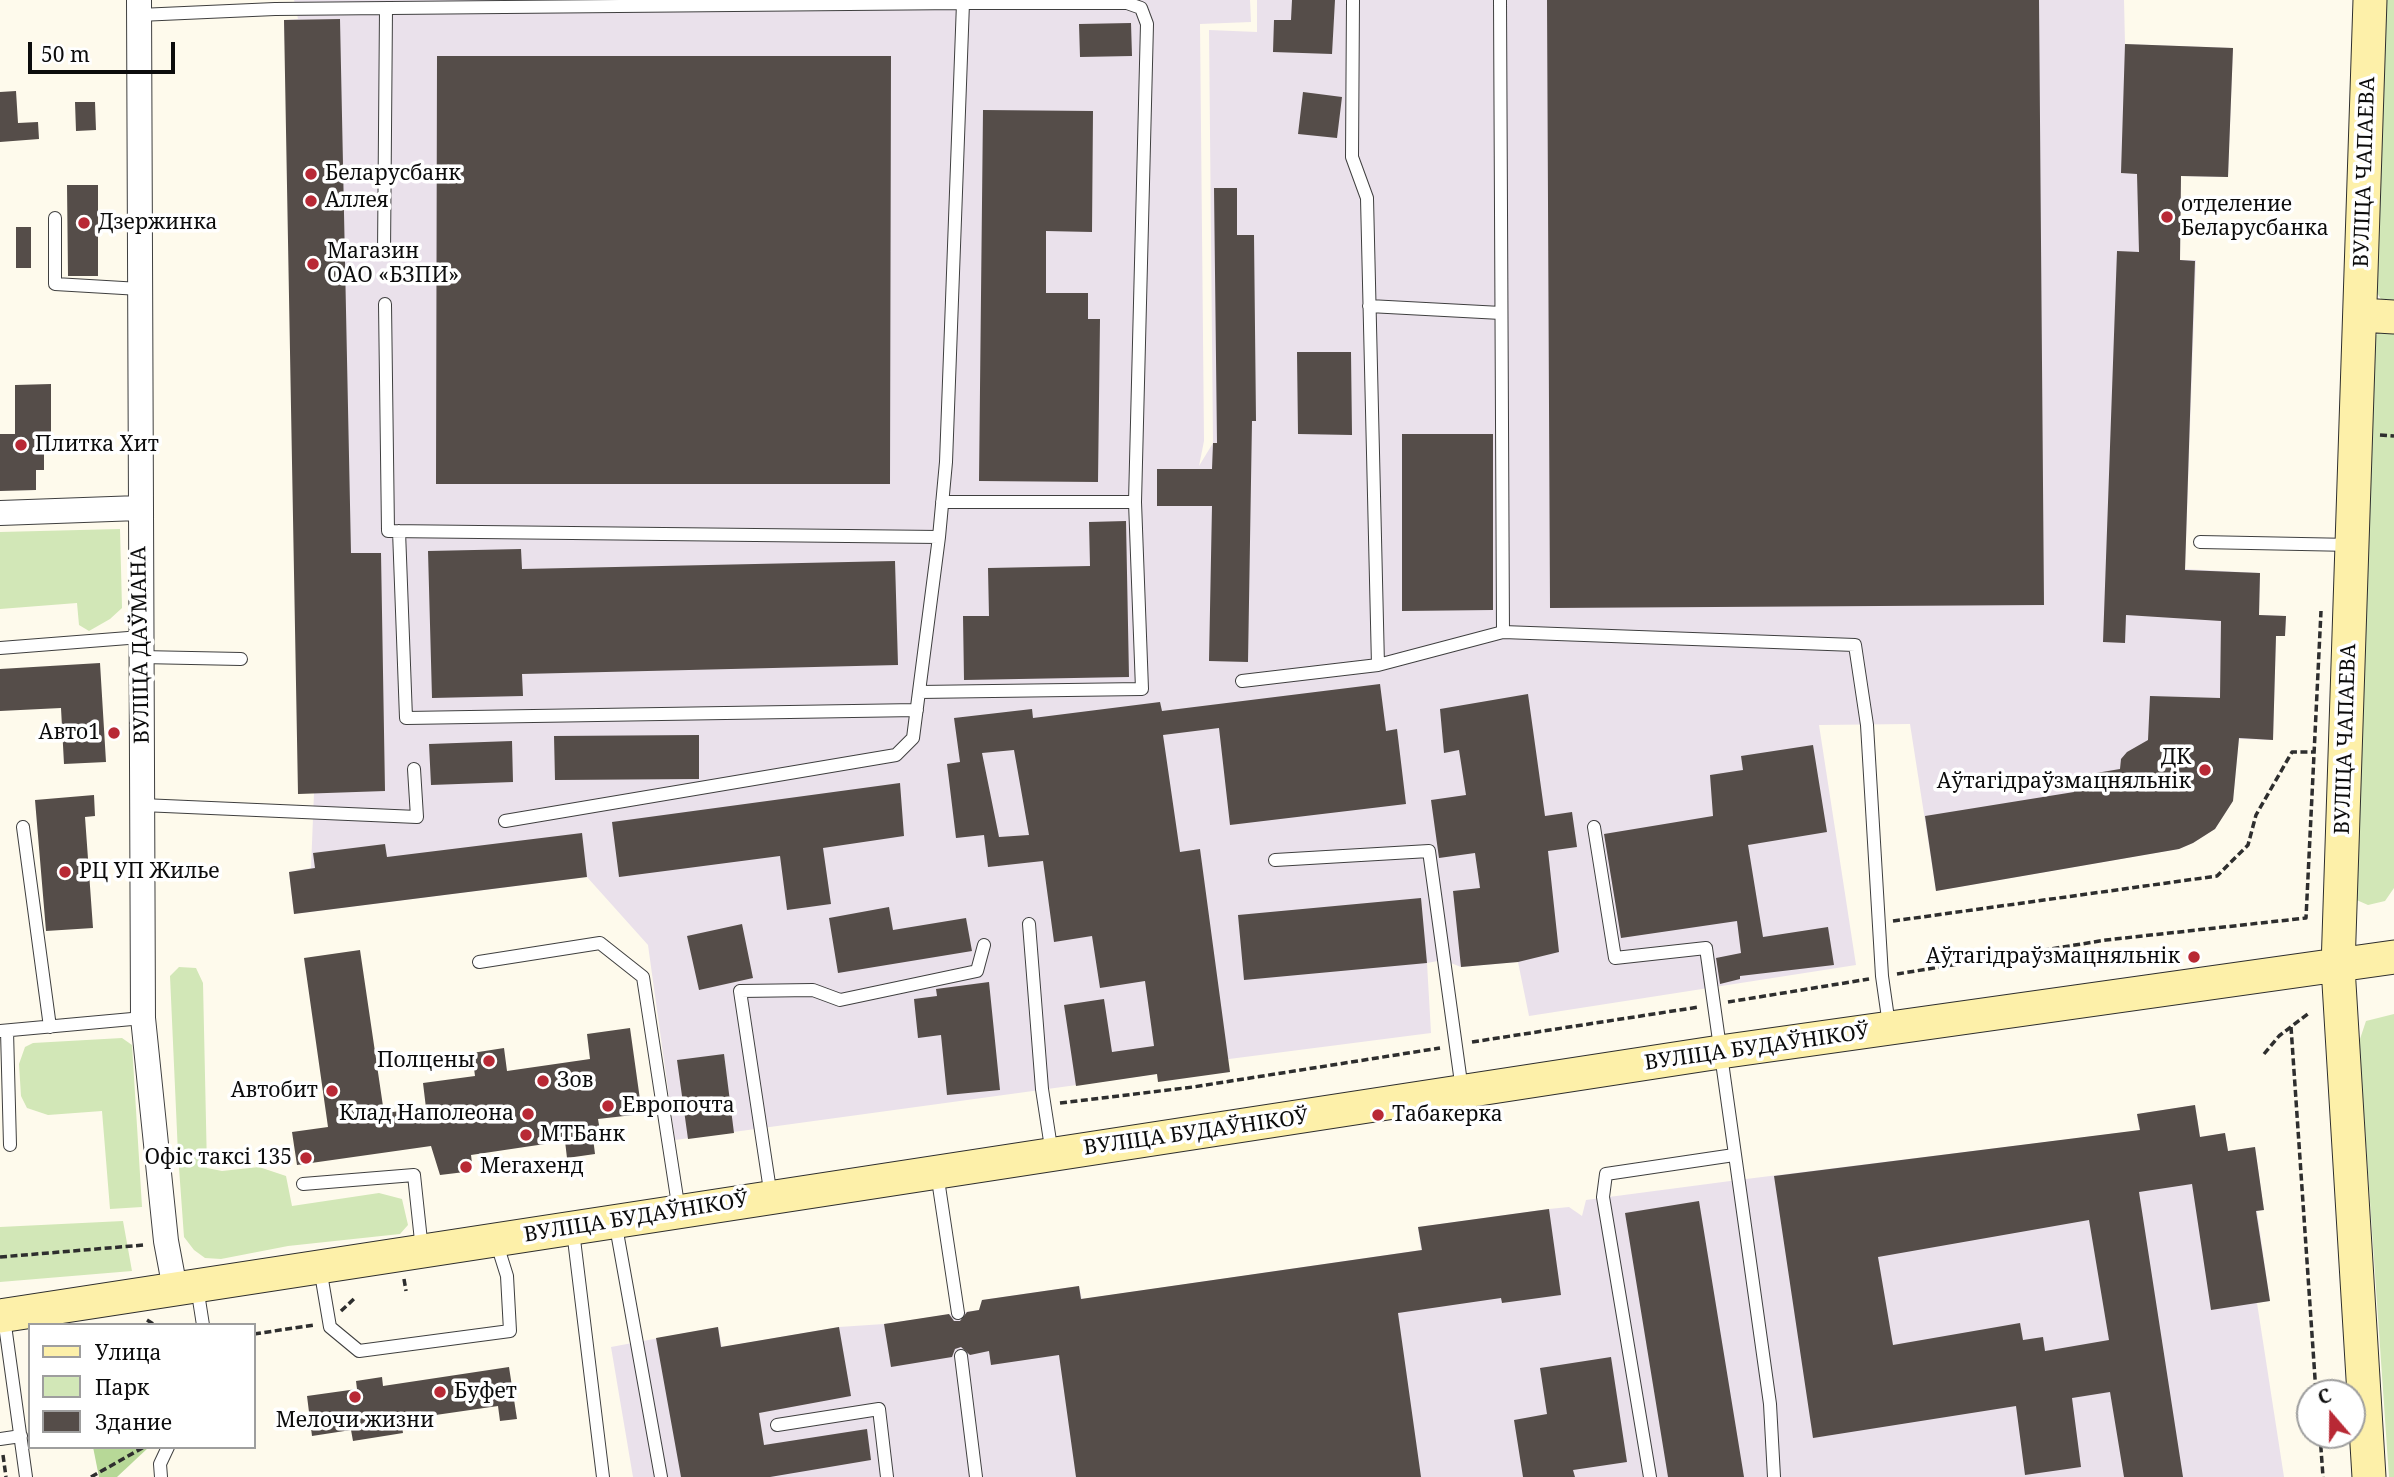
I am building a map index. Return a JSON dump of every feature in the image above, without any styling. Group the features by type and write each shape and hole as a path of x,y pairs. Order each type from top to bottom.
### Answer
{"main road":[{"name":"ВУЛІЦА ЧАПАЕВА","path":"2369,1477 2338,967 2370,0"},
{"path":"2361,315 2394,317"},
{"name":"ВУЛІЦА БУДАЎНІКОЎ","path":"2,1316 1052,1154 1463,1094 1720,1052 2394,957"}],"street":[{"name":"ВУЛІЦА ДАЎМАНА","path":"139,8 143,1018 166,1241 186,1287"},
{"path":"0,513 139,508"}],"lane":[{"path":"1353,0 1352,157 1367,198 1378,665"},
{"path":"1500,0 1503,632"},
{"path":"505,821 896,755 913,737 947,462 963,3"},
{"path":"139,8 386,9 963,3 1127,3 1141,8 1147,24 1135,502 1142,689 919,692"},
{"path":"384,253 386,9"},
{"path":"55,218 55,284 140,289"},
{"path":"385,303 388,531 939,537"},
{"path":"1369,306 1501,313"},
{"path":"942,502 1135,502"},
{"path":"399,531 406,718 917,710"},
{"path":"2200,542 2353,545"},
{"path":"1242,681 1378,665 1503,632 1855,645 1867,725 1881,923 1882,976 1890,1029"},
{"path":"0,648 141,647 241,659"},
{"path":"142,805 416,817 414,769"},
{"path":"23,827 50,1027"},
{"path":"1594,827 1615,958 1706,948 1770,1404 1774,1477"},
{"path":"1275,860 1429,851 1463,1094"},
{"path":"1029,924 1044,1105 1052,1154"},
{"path":"479,962 600,943 643,976 679,1211"},
{"path":"771,1198 740,991 813,990 840,1000 977,971 984,945"},
{"path":"10,1145 3,1031 143,1018"},
{"path":"1650,1477 1603,1198 1606,1174 1734,1156"},
{"path":"937,1173 958,1313"},
{"path":"303,1184 414,1175 422,1251"},
{"path":"615,1221 661,1477"},
{"path":"573,1227 603,1477"},
{"path":"320,1267 330,1327 359,1351 510,1331 507,1276 495,1240"},
{"path":"186,1287 201,1323"},
{"path":"2,1316 26,1477"},
{"path":"961,1356 976,1477"},
{"path":"777,1425 879,1409 887,1477"},
{"path":"0,1439 20,1436"},
{"path":"161,1477 160,1464 167,1449"}],"path":[{"path":"1881,923 2217,876 2248,845 2256,815 2292,752 2314,751"},
{"path":"1044,1105 1193,1087 2106,940 2306,918"},
{"path":"2264,1054 2309,1013"},
{"path":"2291,1027 2315,1379"},
{"path":"0,1257 148,1245"},
{"path":"256,1334 328,1322 355,1298"},
{"path":"91,1477 140,1449"},
{"path":"2321,1449 2323,1477"}],"shaded area":[{"path":"294,0 1250,0 1251,22 1200,24 1204,441 1199,466 1213,443 1209,30 1257,32 1257,0 2124,0 2125,44 2233,48 2228,177 2181,176 2180,260 2196,260 2185,569 2260,573 2259,615 2286,616 2285,636 2276,636 2273,740 2239,739 2233,801 2215,829 2193,843 2179,849 1936,891 1910,724 1819,725 1856,965 1529,1016 1518,962 1461,967 1443,960 1427,963 1431,1033 1229,1059 1157,1074 675,1140 648,945 587,877 294,914 289,872 311,868 314,793 284,20 298,19"},
{"path":"2195,1105 2200,1137 2225,1133 2228,1151 2255,1147 2264,1210 2257,1211 2270,1301 2257,1303 2284,1477 633,1477 611,1347 718,1327 722,1347 839,1327 884,1324 979,1310 982,1300 1079,1286 1082,1299 1421,1250 1418,1227 1569,1207 1582,1216 1586,1200 1738,1180 2126,1132 2128,1148 2142,1146 2137,1114"}],"green space":[{"path":"2382,0 2394,0 2394,305 2383,302 2375,290"},
{"path":"2394,329 2394,888 2385,901 2368,905 2352,898 2374,337 2380,332"},
{"path":"120,529 122,608 110,619 89,631 79,625 77,603 0,609 0,532"},
{"path":"179,967 196,968 203,983 207,1168 222,1171 259,1167 286,1176 292,1206 379,1193 402,1199 408,1225 400,1234 288,1246 221,1259 205,1258 194,1250 184,1237 178,1154 170,976"},
{"path":"2394,1014 2394,1477 2389,1477 2359,1042 2366,1021"},
{"path":"122,1038 132,1045 142,1207 110,1209 102,1111 48,1115 27,1108 21,1096 19,1064 25,1047 33,1043"},
{"path":"123,1221 132,1271 0,1282 0,1227"},
{"path":"93,1449 147,1449 117,1477 99,1477"}],"building":[{"path":"1292,0 1335,0 1332,54 1273,52 1274,20 1291,20"},
{"path":"1547,0 2039,0 2044,605 1550,608"},
{"path":"340,19 351,553 381,553 385,791 298,794 284,20"},
{"path":"1131,23 1132,56 1080,57 1079,24"},
{"path":"2125,44 2233,48 2228,177 2181,176 2180,260 2195,261 2185,570 2260,573 2259,615 2286,616 2285,636 2276,636 2273,740 2239,738 2233,801 2215,829 2193,843 2179,849 1936,891 1925,816 2074,792 2072,777 2120,769 2121,759 2127,752 2148,740 2150,696 2220,698 2221,621 2126,615 2125,643 2103,642 2117,251 2139,252 2137,174 2121,173"},
{"path":"437,56 891,56 890,484 436,484"},
{"path":"16,91 18,123 38,122 39,139 0,142 0,92"},
{"path":"1303,92 1342,97 1337,138 1298,134"},
{"path":"75,102 95,102 96,130 76,131"},
{"path":"983,110 1093,111 1092,232 1046,231 1046,293 1088,293 1088,319 1100,319 1098,482 979,481"},
{"path":"67,185 98,185 98,276 68,276"},
{"path":"1214,188 1237,188 1237,235 1254,235 1256,421 1252,421 1248,662 1209,661 1212,506 1157,506 1157,469 1212,469 1213,443 1217,443"},
{"path":"16,227 31,227 31,268 16,268"},
{"path":"1297,352 1351,352 1352,435 1298,434"},
{"path":"51,384 51,453 44,453 44,470 36,470 36,490 0,491 0,434 15,434 15,385"},
{"path":"1402,434 1493,434 1493,610 1402,611"},
{"path":"1126,521 1129,677 964,680 963,616 989,616 988,568 1090,566 1089,522"},
{"path":"521,549 522,569 895,561 898,665 522,674 523,696 432,698 428,551"},
{"path":"100,663 106,762 64,764 61,708 0,711 0,669"},
{"path":"1380,684 1386,731 1397,729 1406,804 1230,825 1219,728 1163,735 1180,852 1200,849 1230,1072 1158,1082 1157,1074 1076,1086 1064,1005 1104,999 1112,1052 1154,1046 1145,981 1100,988 1092,936 1054,942 1043,861 988,867 984,835 956,838 947,764 960,762 954,718 1032,709 1033,718 1160,702 1162,711","holes":["1014,750 1029,835 999,837 982,753"]},
{"path":"1528,694 1545,816 1572,812 1577,847 1548,851 1559,952 1518,962 1461,967 1453,891 1480,888 1475,853 1439,858 1431,800 1466,795 1459,750 1444,753 1440,709"},
{"path":"699,735 699,779 555,780 554,736"},
{"path":"512,741 513,782 431,785 429,744"},
{"path":"1813,745 1827,832 1748,845 1763,937 1828,927 1834,965 1740,976 1740,979 1720,984 1716,958 1741,953 1737,921 1621,938 1604,834 1713,816 1710,775 1743,770 1741,756"},
{"path":"900,783 904,836 823,848 831,904 787,910 780,856 619,877 612,822"},
{"name":"РЦ УП Жилье","path":"94,795 95,816 85,817 93,928 46,931 35,800"},
{"path":"582,833 587,877 294,914 289,872 315,868 313,853 385,844 387,857"},
{"path":"1421,898 1427,963 1244,980 1238,915"},
{"path":"889,907 893,930 966,918 972,951 838,973 829,918"},
{"path":"742,924 753,978 699,990 687,936"},
{"path":"360,950 384,1113 426,1108 423,1083 475,1076 472,1053 504,1048 507,1071 590,1059 587,1034 630,1028 642,1114 598,1119 601,1137 593,1138 595,1154 567,1158 565,1141 471,1155 473,1171 440,1175 431,1146 297,1165 292,1132 328,1127 304,958"},
{"path":"989,982 1000,1090 947,1095 941,1035 918,1038 914,999 937,996 936,989"},
{"path":"724,1054 734,1133 688,1139 677,1060"},
{"path":"2195,1105 2200,1137 2225,1133 2228,1151 2255,1147 2264,1210 2256,1211 2270,1301 2211,1310 2192,1184 2139,1192 2183,1477 2124,1477 2110,1392 2072,1398 2081,1467 2025,1475 2016,1406 1813,1438 1774,1176 2140,1130 2137,1114","holes":["2089,1220 2109,1340 2045,1351 2043,1337 2023,1340 2020,1323 1893,1345 1878,1257"]},
{"path":"1699,1201 1744,1477 1668,1477 1625,1213"},
{"path":"1549,1209 1561,1295 1502,1303 1501,1298 1398,1313 1421,1477 1076,1477 1059,1355 991,1365 989,1351 970,1355 961,1347 955,1349 952,1357 891,1367 884,1324 949,1314 954,1321 960,1321 967,1312 979,1310 982,1300 1079,1286 1081,1299 1422,1250 1418,1227"},
{"path":"718,1327 721,1347 839,1327 851,1396 759,1413 764,1445 867,1429 871,1460 770,1477 681,1477 656,1338"},
{"path":"1611,1357 1627,1462 1573,1470 1575,1477 1523,1477 1514,1420 1547,1414 1540,1368"},
{"path":"509,1367 517,1419 500,1421 498,1406 401,1420 403,1433 353,1441 351,1430 312,1436 307,1396 357,1389 356,1381 382,1377 383,1386"}],"place":[{"name":"Беларусбанк","path":"311,174"},
{"name":"Аллея","path":"311,201"},
{"name":"отделение Беларусбанка","path":"2167,217"},
{"name":"Дзержинка","path":"84,223"},
{"name":"Магазин ОАО «БЗПИ»","path":"313,264"},
{"name":"Плитка Хит","path":"21,445"},
{"name":"Авто1","path":"114,733"},
{"name":"ДК Аўтагідраўзмацняльнік","path":"2205,770"},
{"name":"РЦ УП Жилье","path":"65,872"},
{"name":"Аўтагідраўзмацняльнік","path":"2194,957"},
{"name":"Полцены","path":"489,1061"},
{"name":"Зов","path":"543,1081"},
{"name":"Автобит","path":"332,1091"},
{"name":"Европочта","path":"608,1106"},
{"name":"Клад Наполеона","path":"528,1114"},
{"name":"Табакерка","path":"1378,1115"},
{"name":"МТБанк","path":"526,1135"},
{"name":"Офіс таксі 135","path":"306,1158"},
{"name":"Мегахенд","path":"466,1167"},
{"name":"Буфет","path":"440,1392"},
{"name":"Мелочи жизни","path":"355,1397"}]}
